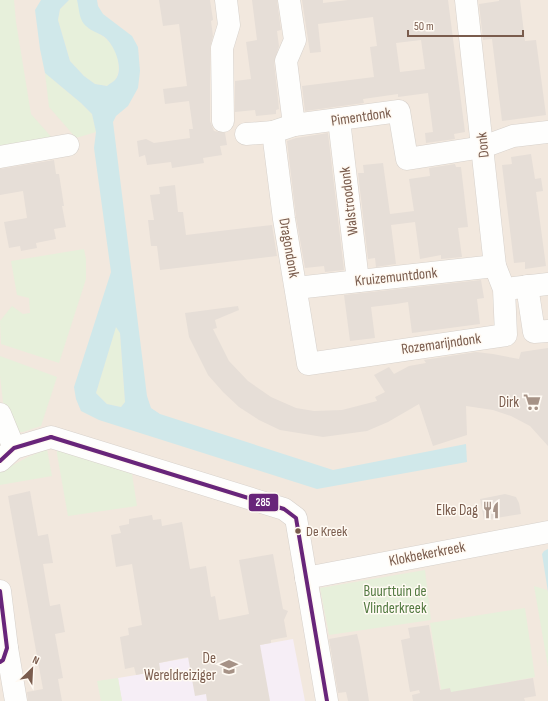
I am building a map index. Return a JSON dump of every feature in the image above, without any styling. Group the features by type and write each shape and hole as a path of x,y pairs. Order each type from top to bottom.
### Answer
{"street":[{"path":"223,121 222,48 229,25 226,0"},
{"path":"289,0 295,40 286,61 294,125"},
{"name":"Donk","path":"466,0 495,266 504,289"},
{"name":"Pimentdonk","path":"246,134 272,132 294,125 399,111 407,159 483,147"},
{"name":"Walstroodonk","path":"339,120 358,282"},
{"name":"Dragondonk","path":"272,132 284,219 308,364"},
{"path":"483,147 513,136 548,132"},
{"path":"0,156 68,145"},
{"name":"Kruizemuntdonk","path":"296,288 495,266"},
{"path":"504,289 538,285 534,332 548,331"},
{"name":"Rozemarijndonk","path":"308,364 506,335 504,289"},
{"path":"0,414 7,454 51,437 284,509 296,518 327,701"},
{"name":"Klokbekerkreek","path":"306,578 548,532"},
{"path":"0,591 4,655 16,701"}],"shaded area":[{"path":"0,0 548,0 548,701 0,701"},
{"name":"De Wereldreiziger","path":"293,639 305,701 122,701 118,678 160,671 159,663"}],"green space":[{"path":"0,0 14,0 16,22 31,114 54,140 0,150"},
{"path":"69,0 77,0 88,28 105,37 117,55 119,71 115,80 107,86 95,84 84,76 70,61 58,20 60,9"},
{"path":"45,73 92,114 96,132 76,138 49,107"},
{"path":"84,249 86,259 86,279 59,363 1,344 0,321 12,306 23,314 30,313 29,298 17,295 11,261"},
{"path":"116,326 120,333 125,402 121,407 107,404 96,393"},
{"path":"0,356 57,377 41,426 23,432 17,432 4,411 0,376"},
{"path":"47,449 52,476 0,485 0,472"},
{"path":"57,449 132,474 137,506 68,516"},
{"name":"Buurttuin de Vlinderkreek","path":"425,570 431,620 329,635 320,588"},
{"path":"534,586 547,590 548,592 548,667"},
{"path":"525,608 535,677 442,695 430,623"},
{"path":"118,678 122,701 101,701 97,681"}],"water":[{"path":"41,0 69,0 60,9 58,20 70,61 84,76 95,84 107,86 114,81 118,75 119,69 117,56 107,39 88,28 82,22 77,0 97,0 98,6 103,14 132,36 138,47 140,71 138,88 128,106 116,116 113,122 147,396 151,408 160,414 333,470 466,444 467,462 317,489 99,420 81,411 76,399 74,387 111,272 94,148 96,132 92,114 45,73 35,10","holes":["116,327 120,333 125,402 121,407 107,404 96,393"]},
{"path":"548,549 548,592 542,554"}],"building":[{"path":"159,0 210,0 213,20 211,21 213,36 210,48 210,121 214,131 225,133 227,145 220,146 222,155 203,158 204,163 172,168 171,162 147,165 145,155 139,157 137,141 146,139 154,143 190,138 189,129 193,129 189,101 165,104 163,89 187,86 179,24 163,26"},
{"path":"252,0 277,0 281,30 277,31 279,46 274,62 279,109 276,110 276,114 256,116 255,110 235,112 235,81 251,79 246,42 257,40"},
{"path":"302,0 323,0 323,3 348,0 448,0 465,132 454,134 455,139 426,143 425,133 433,132 428,93 398,97 398,94 363,99 364,103 305,111 302,86 374,77 370,47 377,46 373,17 318,24 321,52 310,53","holes":["421,40 425,69 400,72 396,43"]},
{"path":"499,0 520,0 525,41 536,40 546,115 502,121 492,39 483,40 479,4"},
{"path":"328,133 344,270 325,272 324,266 305,268 296,217 287,141 296,138"},
{"path":"531,154 535,179 541,178 543,191 536,192 546,266 525,269 525,262 514,263 502,165 512,164 511,157"},
{"path":"54,160 56,174 59,174 64,206 62,206 66,227 54,229 56,239 36,243 37,248 21,251 20,246 9,248 4,222 27,218 23,191 0,195 0,169"},
{"path":"383,163 390,214 414,211 409,179 430,176 429,168 455,164 456,167 461,167 468,227 458,228 462,257 441,259 441,255 420,259 415,222 391,225 396,264 376,267 375,258 368,259 358,173 364,173 363,165"},
{"path":"175,185 178,212 183,212 186,235 272,225 277,256 160,270 157,246 151,246 148,220 154,220 150,195 160,194 159,187"},
{"path":"481,280 484,298 477,299 480,324 412,333 408,302 371,307 375,338 350,341 344,295"},
{"path":"238,306 239,310 215,320 217,328 213,329 229,361 248,381 271,397 296,408 314,411 342,410 377,401 375,397 385,392 374,375 389,367 394,374 409,366 426,363 424,360 476,352 519,359 521,352 548,348 548,446 530,426 511,416 493,410 466,406 467,435 433,446 419,404 388,422 367,431 323,437 280,430 259,420 239,407 223,392 208,375 189,337 185,313"},
{"path":"30,491 38,536 48,534 53,563 43,564 50,606 60,604 65,632 55,634 63,678 58,679 62,701 28,701 27,692 43,689 8,496"},
{"path":"505,494 516,497 521,514 484,520 480,499"},
{"path":"152,515 153,520 161,519 162,526 182,522 190,569 206,566 211,597 215,596 219,620 249,614 239,560 273,554 283,609 288,611 284,620 287,637 271,640 271,643 260,645 270,701 207,701 206,694 195,696 188,657 159,663 160,670 136,675 134,667 125,669 120,637 129,635 128,628 142,625 132,564 116,567 111,535 121,533 119,526 129,524 129,519"},
{"path":"429,625 440,690 450,688 451,692 533,678 536,696 524,698 525,701 413,701 412,695 420,693 419,690 410,692 401,640 410,638 408,628"},
{"path":"357,634 369,701 348,701 346,692 338,693 329,639"}],"transit line":[{"name":"285","path":"51,437 284,509 296,518 327,701"},
{"name":"285","path":"0,461 14,448 51,437"},
{"name":"285","path":"0,591 7,648 3,660 0,662"}],"place":[{"name":"Dirk","path":"532,402"},
{"name":"Elke Dag","path":"491,510"},
{"name":"De Kreek","path":"298,531"},
{"name":"De Wereldreiziger","path":"229,667"}]}
